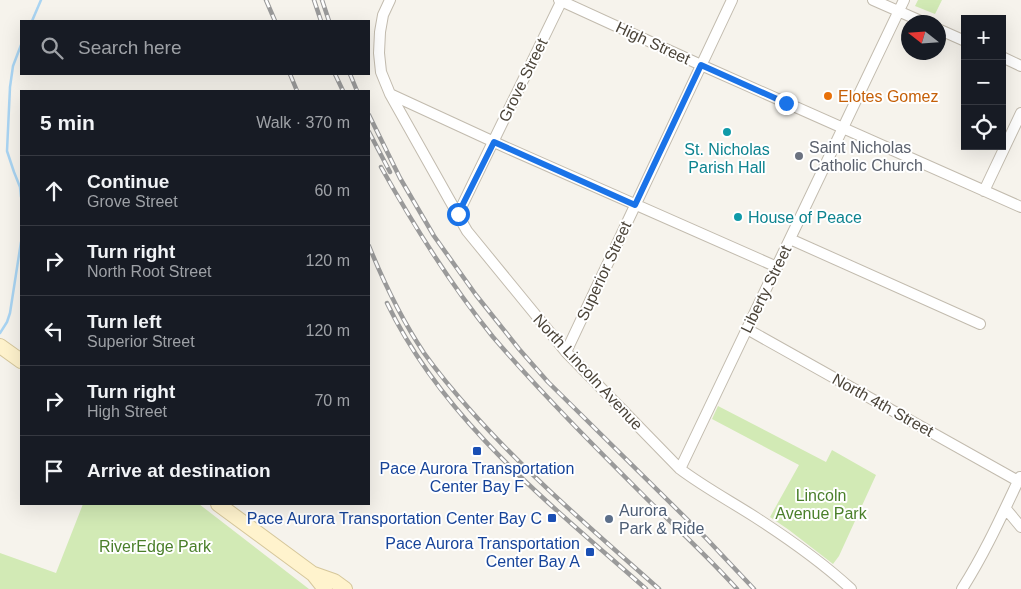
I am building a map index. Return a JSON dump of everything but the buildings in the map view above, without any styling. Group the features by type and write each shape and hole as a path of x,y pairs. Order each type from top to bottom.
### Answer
{"main road":[{"path":"1,347 20,360"},
{"path":"219,505 313,574 325,589"},
{"path":"313,574 334,582 345,589"}],"street":[{"name":"North Lincoln Avenue","path":"390,0 380,32 379,53 381,72 390,94 467,231 566,352 680,469 810,554 851,589"},
{"name":"High Street","path":"561,0 701,65 1021,207"},
{"name":"Grove Street","path":"458,214 561,0"},
{"name":"Superior Street","path":"566,352 732,0"},
{"path":"873,0 907,15"},
{"name":"Liberty Street","path":"680,469 904,0"},
{"path":"946,33 961,39"},
{"path":"1006,60 1021,66"},
{"path":"390,94 777,267"},
{"path":"984,190 1021,113"},
{"path":"790,239 980,324"},
{"name":"North 4th Street","path":"747,329 1020,478"},
{"path":"962,589 972,574 1006,509 1020,478"},
{"path":"1006,509 1021,527"}],"green space":[{"path":"918,0 942,0 935,14 915,6"},
{"name":"Lincoln Avenue Park","path":"718,406 826,462 832,450 876,475 839,556 833,564 770,517 799,465 712,419"},
{"name":"RiverEdge Park","path":"83,505 200,505 309,589 0,589 0,553 56,573"}],"waterway":[{"path":"32,20 41,0"},
{"path":"20,48 13,66 10,87 7,151 20,187"},
{"path":"0,333 10,313 20,248"}],"railway":[{"path":"266,0 275,20"},
{"path":"314,0 321,20"},
{"path":"322,0 329,20"},
{"path":"290,75 297,90"},
{"path":"335,75 343,90"},
{"path":"350,75 357,90"},
{"path":"370,117 400,178 434,236 476,295 519,349 548,382 705,537 754,589"},
{"path":"370,134 390,172"},
{"path":"381,167 433,254 493,337 570,420 737,589"},
{"path":"370,248 408,328 424,353 453,391 516,459 659,589"},
{"path":"387,303 410,345 438,385 468,422 501,458 537,492 646,589"}],"place":[{"name":"Elotes Gomez","path":"828,96"},
{"name":"St. Nicholas Parish Hall","path":"727,132"},
{"name":"Saint Nicholas Catholic Church","path":"799,156"},
{"name":"House of Peace","path":"738,217"},
{"name":"Pace Aurora Transportation Center Bay F","path":"477,451"},
{"name":"Pace Aurora Transportation Center Bay C","path":"552,518"},
{"name":"Aurora Park & Ride","path":"609,519"},
{"name":"Pace Aurora Transportation Center Bay A","path":"590,552"}],"route":[{"path":"458,214 494,142 635,205 701,65 786,103"}]}
